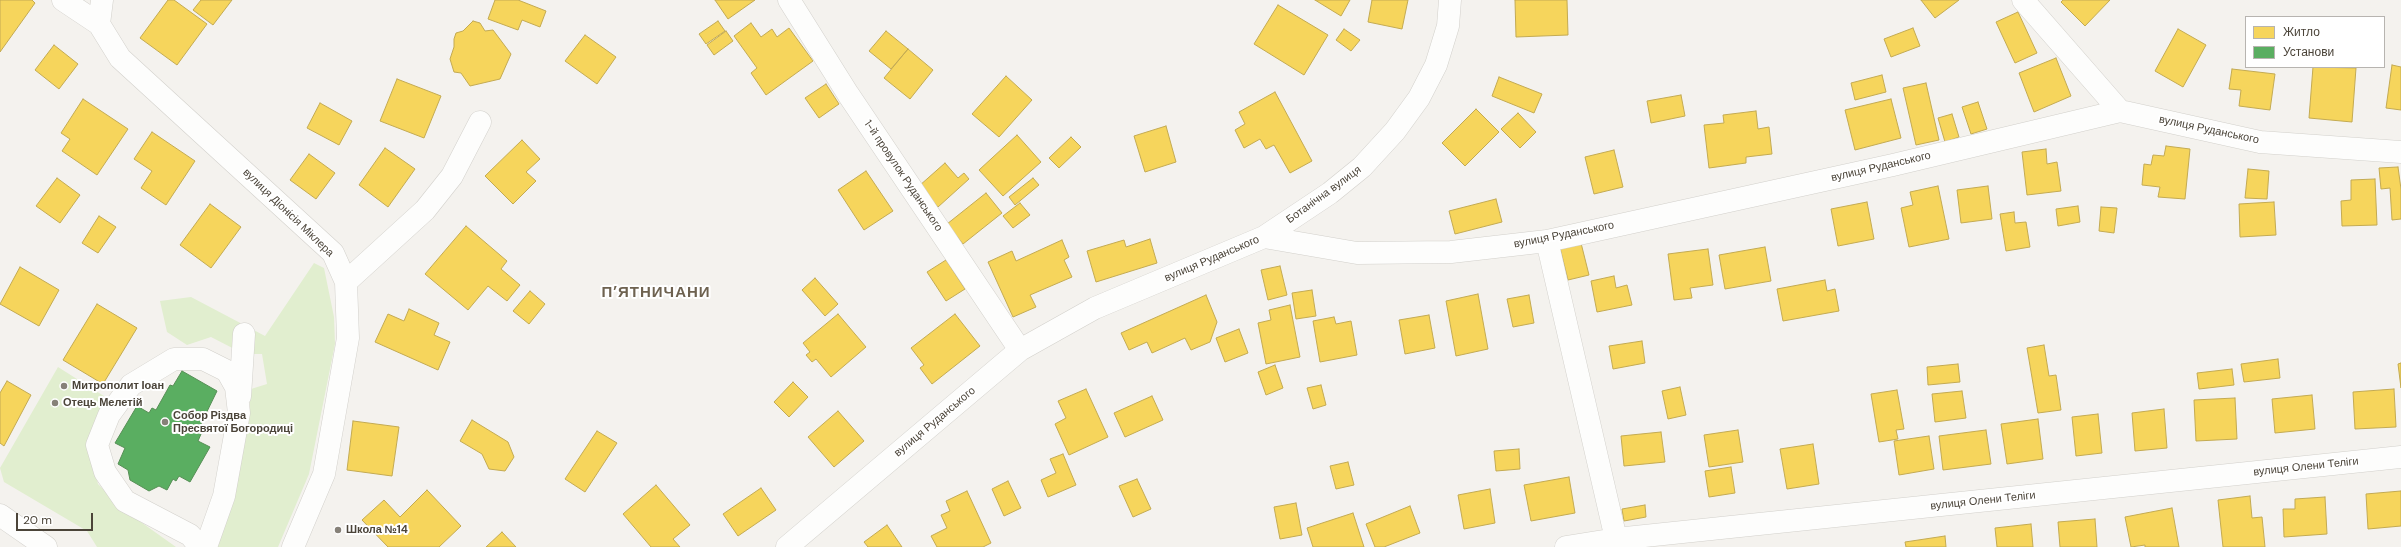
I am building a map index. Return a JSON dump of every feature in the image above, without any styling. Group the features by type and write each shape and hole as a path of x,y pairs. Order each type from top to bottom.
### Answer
{"street":[{"path":"63,0 99,24 102,0"},
{"name":"1-й провулок Руданського","path":"789,0 848,94 1020,350"},
{"name":"Ботанічна вулиця","path":"1264,237 1330,193 1362,167 1395,131 1419,98 1436,65 1448,26 1450,0"},
{"path":"2023,0 2120,111"},
{"name":"вулиця Діонісія Міклера","path":"99,24 120,58 333,253 346,282 348,338 324,474 293,547"},
{"name":"вулиця Руданського","path":"787,547 1020,350 1095,308 1264,237 1357,253 1451,252 1547,241 1893,165 2120,111 2260,142 2401,152"},
{"path":"346,282 426,210 452,176 480,122"},
{"path":"1547,241 1616,540"},
{"path":"206,547 224,496 239,413 244,334"},
{"path":"200,547 190,535 125,501 105,472 97,445 109,415 132,386 174,359 203,359 227,371 236,387 239,413"},
{"name":"вулиця Олени Теліги","path":"1566,547 1616,540 2401,457"},
{"path":"0,514 46,547"}],"green space":[{"path":"314,263 324,268 334,317 335,344 309,474 278,547 214,547 248,423 251,389 267,384 262,354 244,354 211,337 187,345 167,332 160,301 191,297 265,336"},
{"path":"58,367 107,398 92,434 91,456 98,484 124,510 176,547 97,547 87,531 4,482 0,468"}],"building: Житло":[{"path":"0,0 32,0 35,3 0,52"},
{"path":"168,0 174,0 207,24 177,65 140,38"},
{"path":"201,0 232,0 213,25 193,10"},
{"path":"495,0 518,0 546,11 540,27 522,20 518,30 488,19"},
{"path":"715,0 755,0 728,19"},
{"path":"1315,0 1350,0 1341,16"},
{"path":"1372,0 1408,0 1402,29 1368,22"},
{"path":"1515,0 1567,0 1568,35 1516,37"},
{"path":"1921,0 1959,0 1935,18"},
{"path":"2063,0 2110,0 2085,26 2061,2"},
{"path":"1278,5 1328,35 1304,75 1254,44"},
{"path":"2018,12 2037,53 2015,63 1996,22"},
{"path":"473,21 480,23 485,31 493,30 511,54 500,79 470,86 461,73 454,72 450,59 456,33 463,31"},
{"path":"718,21 725,31 706,44 699,34"},
{"path":"751,23 761,37 772,29 777,37 789,28 813,61 766,95 751,73 757,68 734,36"},
{"path":"1913,28 1920,46 1891,57 1884,39"},
{"path":"1344,29 1360,40 1351,51 1336,40"},
{"path":"2178,29 2206,45 2183,87 2155,71"},
{"path":"726,31 733,41 714,55 707,45"},
{"path":"886,31 908,49 891,69 869,51"},
{"path":"585,35 616,57 597,84 565,61"},
{"path":"54,45 78,64 59,89 35,70"},
{"path":"908,49 933,70 910,99 884,78"},
{"path":"2056,58 2071,96 2034,112 2019,73"},
{"path":"2392,65 2401,67 2401,110 2386,108"},
{"path":"2313,68 2356,68 2352,122 2309,118"},
{"path":"2232,69 2275,74 2270,110 2239,106 2241,90 2229,89"},
{"path":"1882,75 1886,92 1855,100 1851,83"},
{"path":"1006,76 1032,100 999,137 972,114"},
{"path":"1499,77 1542,94 1534,113 1492,96"},
{"path":"397,79 441,96 424,138 380,121"},
{"path":"1926,83 1939,140 1916,145 1903,88"},
{"path":"826,84 839,104 819,118 805,98"},
{"path":"1275,92 1312,161 1290,173 1274,145 1266,149 1260,139 1244,148 1235,130 1245,124 1239,112"},
{"path":"1681,95 1685,116 1651,123 1647,101"},
{"path":"83,99 128,129 97,175 62,151 70,139 61,133"},
{"path":"1891,99 1901,138 1855,150 1845,110"},
{"path":"1978,102 1987,129 1971,134 1962,107"},
{"path":"320,103 352,121 339,145 307,128"},
{"path":"1476,109 1499,132 1465,166 1442,143"},
{"path":"1756,111 1758,129 1769,127 1772,154 1746,157 1746,163 1709,168 1704,125 1724,123 1723,115"},
{"path":"1518,113 1536,132 1520,148 1501,129"},
{"path":"1952,114 1959,137 1945,142 1938,118"},
{"path":"1166,126 1176,162 1145,172 1134,136"},
{"path":"152,132 195,161 166,205 141,188 152,171 134,159"},
{"path":"1017,135 1041,162 1003,196 979,170"},
{"path":"1071,137 1081,147 1059,168 1049,158"},
{"path":"522,140 540,159 526,172 536,181 513,204 485,176"},
{"path":"2166,146 2190,149 2185,199 2158,197 2160,187 2142,185 2144,164 2151,165 2153,155 2164,156"},
{"path":"385,148 415,169 388,207 359,185"},
{"path":"2046,149 2047,164 2057,162 2061,191 2027,195 2022,152"},
{"path":"1614,150 1623,187 1594,194 1585,157"},
{"path":"309,154 335,173 316,199 290,180"},
{"path":"945,163 958,178 964,173 969,179 938,207 919,186"},
{"path":"2398,167 2401,189 2401,219 2392,220 2390,188 2381,189 2379,168"},
{"path":"2248,169 2269,171 2267,199 2245,198"},
{"path":"866,171 893,211 864,230 838,190"},
{"path":"57,178 80,195 60,223 36,206"},
{"path":"1033,178 1039,185 1015,205 1009,197"},
{"path":"2375,179 2377,225 2342,226 2341,201 2351,200 2351,180"},
{"path":"1938,186 1949,239 1909,247 1901,208 1913,205 1910,192"},
{"path":"1988,186 1992,219 1961,223 1957,190"},
{"path":"986,193 1002,213 963,244 947,224"},
{"path":"1496,199 1502,222 1455,234 1449,211"},
{"path":"1867,202 1874,239 1838,246 1831,209"},
{"path":"2274,202 2276,235 2240,237 2239,204"},
{"path":"1020,203 1030,215 1013,228 1003,216"},
{"path":"210,204 241,227 211,268 180,245"},
{"path":"2078,206 2080,222 2058,226 2056,209"},
{"path":"2101,207 2117,208 2114,233 2099,231"},
{"path":"2014,212 2015,223 2026,222 2030,247 2006,251 2000,214"},
{"path":"99,216 116,227 98,253 82,243"},
{"path":"466,226 507,261 501,269 520,285 507,301 488,286 468,310 425,274"},
{"path":"1150,239 1157,263 1096,282 1087,251 1124,240 1126,247"},
{"path":"1062,240 1069,257 1064,260 1072,277 1030,295 1036,307 1013,317 988,262 1012,251 1016,261"},
{"path":"1581,243 1589,275 1568,280 1560,248"},
{"path":"1765,247 1771,281 1725,289 1719,255"},
{"path":"1708,249 1713,285 1690,288 1692,298 1674,300 1668,254"},
{"path":"946,260 965,289 946,301 927,272"},
{"path":"1280,266 1287,295 1268,300 1261,270"},
{"path":"20,267 59,290 39,326 0,304"},
{"path":"1614,276 1616,288 1627,285 1632,305 1597,312 1591,281"},
{"path":"815,278 838,304 825,316 802,290"},
{"path":"1825,280 1827,291 1835,289 1839,311 1783,321 1777,289"},
{"path":"1312,290 1316,316 1296,319 1292,293"},
{"path":"530,291 545,304 529,324 513,311"},
{"path":"1478,294 1488,349 1456,356 1446,301"},
{"path":"1206,295 1217,322 1210,342 1191,350 1185,338 1152,353 1147,342 1129,350 1121,333"},
{"path":"1529,295 1534,323 1513,327 1507,299"},
{"path":"97,304 137,328 103,384 63,360"},
{"path":"1290,305 1300,357 1266,364 1258,323 1271,320 1269,310"},
{"path":"409,309 439,323 434,335 450,342 438,370 375,342 388,314 404,321"},
{"path":"838,314 866,347 831,377 816,359 812,362 806,355 810,352 803,343"},
{"path":"955,314 980,346 932,384 920,368 924,365 911,348"},
{"path":"1429,315 1435,348 1405,354 1399,320"},
{"path":"1334,317 1336,324 1351,321 1357,355 1320,362 1313,321"},
{"path":"1239,329 1248,353 1225,362 1216,338"},
{"path":"1642,341 1645,363 1613,369 1609,346"},
{"path":"2044,345 2049,376 2056,375 2061,410 2038,413 2027,348"},
{"path":"2278,359 2280,378 2244,382 2241,364"},
{"path":"2401,363 2401,388 2398,364"},
{"path":"1958,364 1960,382 1928,385 1927,367"},
{"path":"1275,365 1283,388 1266,395 1258,372"},
{"path":"2232,369 2234,385 2199,389 2197,373"},
{"path":"7,381 31,395 4,446 0,443 0,393"},
{"path":"793,382 808,397 789,417 774,402"},
{"path":"1321,385 1326,405 1313,409 1307,388"},
{"path":"1680,387 1686,415 1668,419 1662,391"},
{"path":"1086,389 1108,437 1069,455 1055,424 1066,418 1058,401"},
{"path":"2394,389 2396,427 2355,429 2353,392"},
{"path":"1897,390 1904,429 1896,430 1898,439 1879,442 1871,394"},
{"path":"1962,391 1966,418 1935,422 1932,394"},
{"path":"2312,395 2315,429 2275,433 2272,399"},
{"path":"1152,396 1163,420 1125,437 1114,413"},
{"path":"2235,398 2237,439 2196,441 2194,400"},
{"path":"2164,409 2167,448 2135,451 2132,413"},
{"path":"838,411 864,441 834,467 808,437"},
{"path":"2098,414 2102,453 2076,456 2072,417"},
{"path":"2038,419 2043,459 2007,464 2001,424"},
{"path":"472,420 508,442 514,457 505,471 489,469 482,454 460,441"},
{"path":"353,421 399,427 392,476 347,470"},
{"path":"1738,430 1743,462 1709,467 1704,435"},
{"path":"1986,430 1991,464 1943,470 1939,436"},
{"path":"597,431 617,443 585,492 565,479"},
{"path":"1661,432 1665,462 1624,466 1621,436"},
{"path":"1929,436 1934,469 1899,475 1894,441"},
{"path":"1813,444 1819,484 1787,489 1780,449"},
{"path":"1519,449 1520,469 1496,471 1494,451"},
{"path":"1063,454 1076,485 1048,497 1041,480 1056,473 1050,459"},
{"path":"1348,462 1354,485 1336,489 1330,466"},
{"path":"1731,467 1735,493 1709,497 1705,471"},
{"path":"1569,477 1575,513 1531,521 1524,485"},
{"path":"1137,479 1151,509 1133,517 1119,486"},
{"path":"1008,481 1021,508 1004,516 992,489"},
{"path":"656,485 690,525 673,539 680,547 651,547 623,514"},
{"path":"761,488 776,510 738,536 723,514"},
{"path":"1490,489 1495,523 1464,529 1458,495"},
{"path":"427,490 461,526 439,547 388,547 362,520 384,500 400,517"},
{"path":"967,491 991,543 983,547 937,547 931,536 947,528 941,515 950,511 946,501"},
{"path":"2401,491 2401,526 2368,529 2366,494"},
{"path":"2250,496 2252,518 2262,517 2265,547 2223,547 2218,500"},
{"path":"2325,497 2327,534 2284,537 2283,509 2295,509 2295,499"},
{"path":"1296,503 1302,535 1280,539 1274,507"},
{"path":"1645,505 1646,517 1624,521 1622,509"},
{"path":"1410,506 1420,533 1384,547 1375,547 1366,524"},
{"path":"2172,508 2179,547 2145,547 2145,545 2131,547 2125,517"},
{"path":"1353,513 1364,547 1313,547 1307,528"},
{"path":"2095,519 2097,547 2060,547 2058,522"},
{"path":"2031,524 2033,547 1997,547 1995,528"},
{"path":"887,525 902,547 868,547 864,542"},
{"path":"502,532 516,547 486,547"},
{"path":"1945,536 1946,547 1906,547 1905,542"}],"building: Установи":[{"name":"Собор Різдва Пресвятої Богородиці","path":"182,371 217,391 197,432 201,434 198,441 210,447 190,482 179,476 176,481 173,479 167,490 159,486 149,491 130,480 128,470 118,464 125,448 115,443 137,406 149,413 152,408 156,410 170,385 173,386"}],"place":[{"name":"Митрополит Іоан","path":"64,386"},
{"name":"Отець Мелетій","path":"55,403"},
{"name":"Собор Різдва Пресвятої Богородиці","path":"165,422"},
{"name":"Школа №14","path":"338,530"}],"district":[{"name":"П’ЯТНИЧАНИ","path":"656,293"}]}
